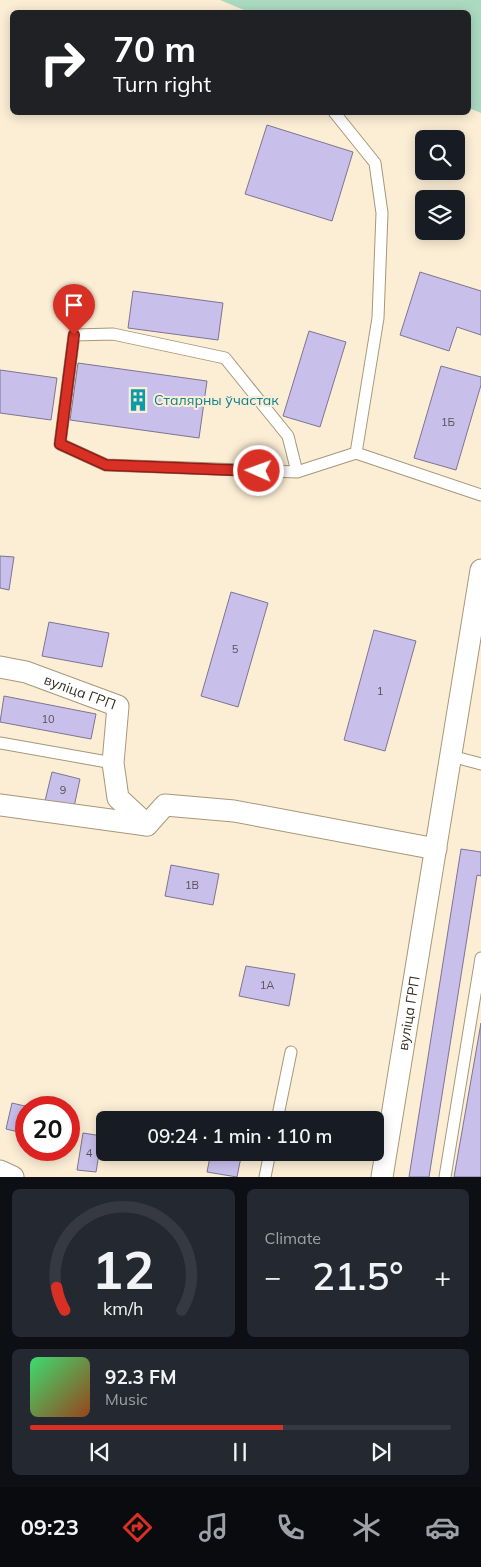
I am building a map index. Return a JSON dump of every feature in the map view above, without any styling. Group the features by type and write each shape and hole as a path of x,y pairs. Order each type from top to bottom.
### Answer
{"street":[{"name":"вуліца ГРП","path":"382,1177 481,573"},
{"name":"вуліца ГРП","path":"0,667 26,672 118,706 113,763 118,798 147,825"},
{"path":"0,805 147,825 165,805 234,811 436,849"},
{"path":"0,1171 13,1177"}],"lane":[{"path":"336,115 375,163 382,213 378,318 356,452"},
{"path":"297,472 288,436 225,358 113,334 74,335 60,444 106,465 297,472 356,452 481,495"},
{"path":"0,743 113,763"},
{"path":"451,756 481,764"},
{"path":"445,1177 481,958"},
{"path":"279,1111 291,1052"},
{"path":"265,1177 268,1161"}],"green space":[{"path":"220,0 481,0 481,113 471,109 471,10 244,10"}],"building":[{"path":"267,125 353,152 332,221 245,194"},
{"path":"420,272 481,291 481,335 457,327 449,351 400,335"},
{"path":"133,291 223,303 218,340 128,328"},
{"path":"309,331 346,342 320,427 283,416"},
{"name":"Сталярны ўчастак","path":"78,363 207,381 199,438 70,420"},
{"path":"441,366 481,377 481,385 456,470 414,458"},
{"path":"0,370 57,378 51,420 0,413"},
{"path":"0,556 14,557 9,590 0,588"},
{"path":"231,592 268,603 238,707 201,696"},
{"path":"49,622 109,633 102,667 42,656"},
{"path":"374,630 416,641 385,751 344,740"},
{"path":"4,696 96,714 91,739 0,722"},
{"path":"52,772 80,779 74,807 45,801"},
{"path":"461,849 481,852 481,876 477,875 429,1177 409,1177"},
{"path":"171,865 219,874 213,905 165,896"},
{"path":"246,966 295,974 289,1006 239,996"},
{"path":"481,1023 481,1177 454,1177"},
{"path":"12,1103 15,1104 15,1131 6,1129"},
{"path":"83,1133 96,1135 96,1161 98,1161 96,1172 77,1170 80,1161"},
{"path":"209,1161 240,1161 237,1177 207,1172"}],"place":[{"name":"Сталярны ўчастак","path":"138,400"}],"route":[{"path":"74,335 60,444 106,465 259,471"}]}
